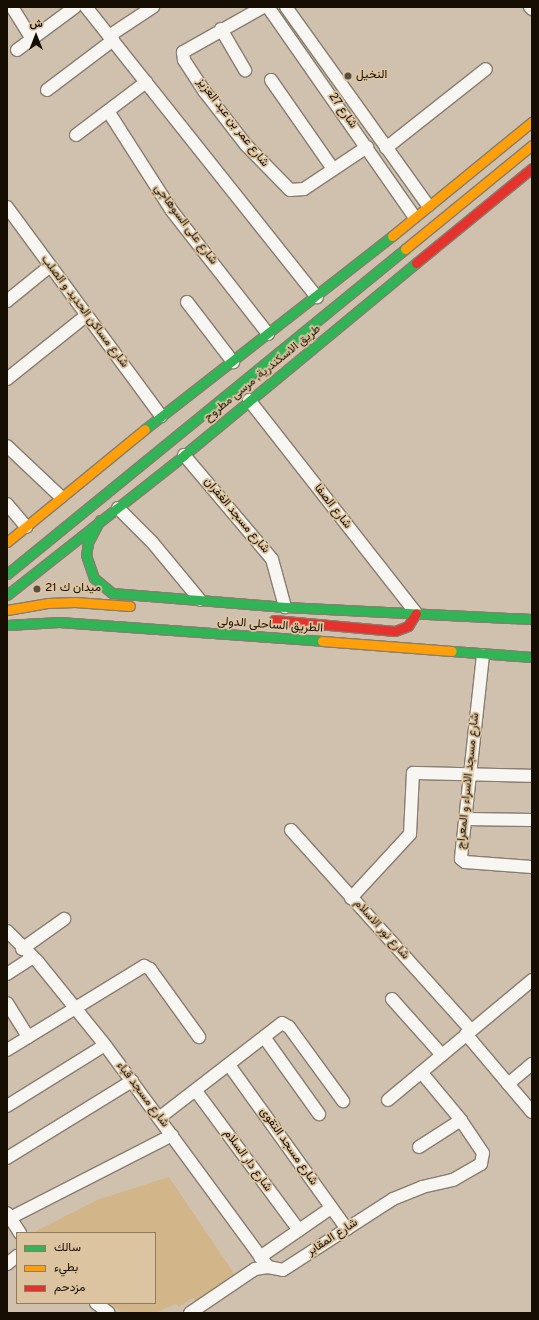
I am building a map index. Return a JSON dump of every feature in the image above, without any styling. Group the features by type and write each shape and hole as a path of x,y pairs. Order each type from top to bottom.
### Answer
{"main road":[{"path":"7,542 162,416 317,297 414,216 532,122"},
{"path":"7,574 94,505 532,144"},
{"name":"طريق الاسكندرية, مرسى مطروح","path":"7,595 184,455 532,168"},
{"name":"الطريق الساحلى الدولى","path":"100,520 88,543 86,555 94,578 112,593 285,607 532,619"},
{"path":"7,610 48,603 75,602 139,607"},
{"path":"266,619 395,631 408,626 416,613"},
{"name":"الطريق الساحلى الدولى","path":"7,625 59,622 483,655 532,657"}],"street":[{"path":"12,7 32,39"},
{"path":"17,50 75,7"},
{"path":"86,7 317,297"},
{"path":"47,90 152,7"},
{"name":"شارع عمر بن عبد العزيز","path":"263,7 186,49 182,56 205,92 246,145 274,176 293,191 304,189 367,147"},
{"name":"شارع 27","path":"268,7 414,216"},
{"name":"شارع 27","path":"286,7 428,205"},
{"path":"221,29 245,70"},
{"path":"386,148 486,69"},
{"path":"271,80 333,169"},
{"path":"76,135 146,82"},
{"name":"شارع على السوهاجي","path":"108,111 172,211 268,334"},
{"name":"شارع مساكن الحديد و الصلب","path":"7,207 11,220 50,266 162,416"},
{"path":"7,301 50,266"},
{"path":"187,302 233,362"},
{"path":"9,372 87,315"},
{"name":"شارع الصفا","path":"249,400 416,613"},
{"path":"7,446 61,497"},
{"name":"شارع مسجد الغفران","path":"184,455 272,559 285,607"},
{"path":"7,504 26,527"},
{"path":"118,508 152,542 200,600"},
{"name":"شارع مسجد الاسراء و المعراج","path":"483,655 465,818 462,860 532,867"},
{"path":"351,898 410,834 413,773 532,776"},
{"path":"465,818 532,820"},
{"name":"شارع نور الاسلام","path":"291,830 469,1032 508,1084 532,1112"},
{"path":"22,949 64,919"},
{"name":"شارع مسجد قباء","path":"7,931 22,949 33,957 105,1045 268,1268"},
{"path":"7,974 33,957"},
{"path":"7,1050 74,1007 144,966 150,969 199,1037"},
{"path":"388,1100 532,980"},
{"path":"392,999 442,1055"},
{"path":"7,1004 28,1036"},
{"path":"159,1118 229,1065 278,1024 286,1024 343,1101"},
{"path":"264,1037 319,1114"},
{"path":"7,1106 105,1045"},
{"path":"508,1084 532,1064"},
{"name":"شارع مسجد التقوى","path":"229,1065 346,1229"},
{"path":"419,1147 461,1120 421,1072"},
{"path":"7,1158 132,1081"},
{"name":"شارع دار السلام","path":"196,1091 299,1230"},
{"name":"شارع المقابر","path":"190,1313 256,1269 268,1268 283,1270 393,1199 422,1187 453,1180 481,1164 483,1153 461,1120"},
{"path":"12,1225 172,1135"},
{"path":"260,1257 331,1208"},
{"path":"7,1264 16,1257"},
{"path":"97,1304 109,1313"}],"shaded area":[{"path":"169,1177 237,1278 198,1304 193,1298 179,1307 176,1304 155,1313 123,1313 110,1304 156,1304 156,1232 36,1231 97,1200"}],"traffic: fast":[{"path":"145,429 392,236"},
{"path":"7,574 405,249"},
{"path":"7,595 184,455 416,263"},
{"path":"100,520 88,543 86,555 94,578 112,593 285,607 532,619"},
{"path":"7,625 59,622 322,641"},
{"path":"452,651 532,657"}],"traffic: slow":[{"path":"392,236 532,122"},
{"path":"405,249 532,145"},
{"path":"7,542 145,429"},
{"path":"7,610 48,603 75,602 130,606"},
{"path":"322,641 452,651"}],"traffic: jam":[{"path":"416,263 532,168"},
{"path":"274,620 395,631 408,626 416,613"}],"place":[{"name":"النخيل","path":"348,76"},
{"name":"ميدان ك 21","path":"37,589"}]}
